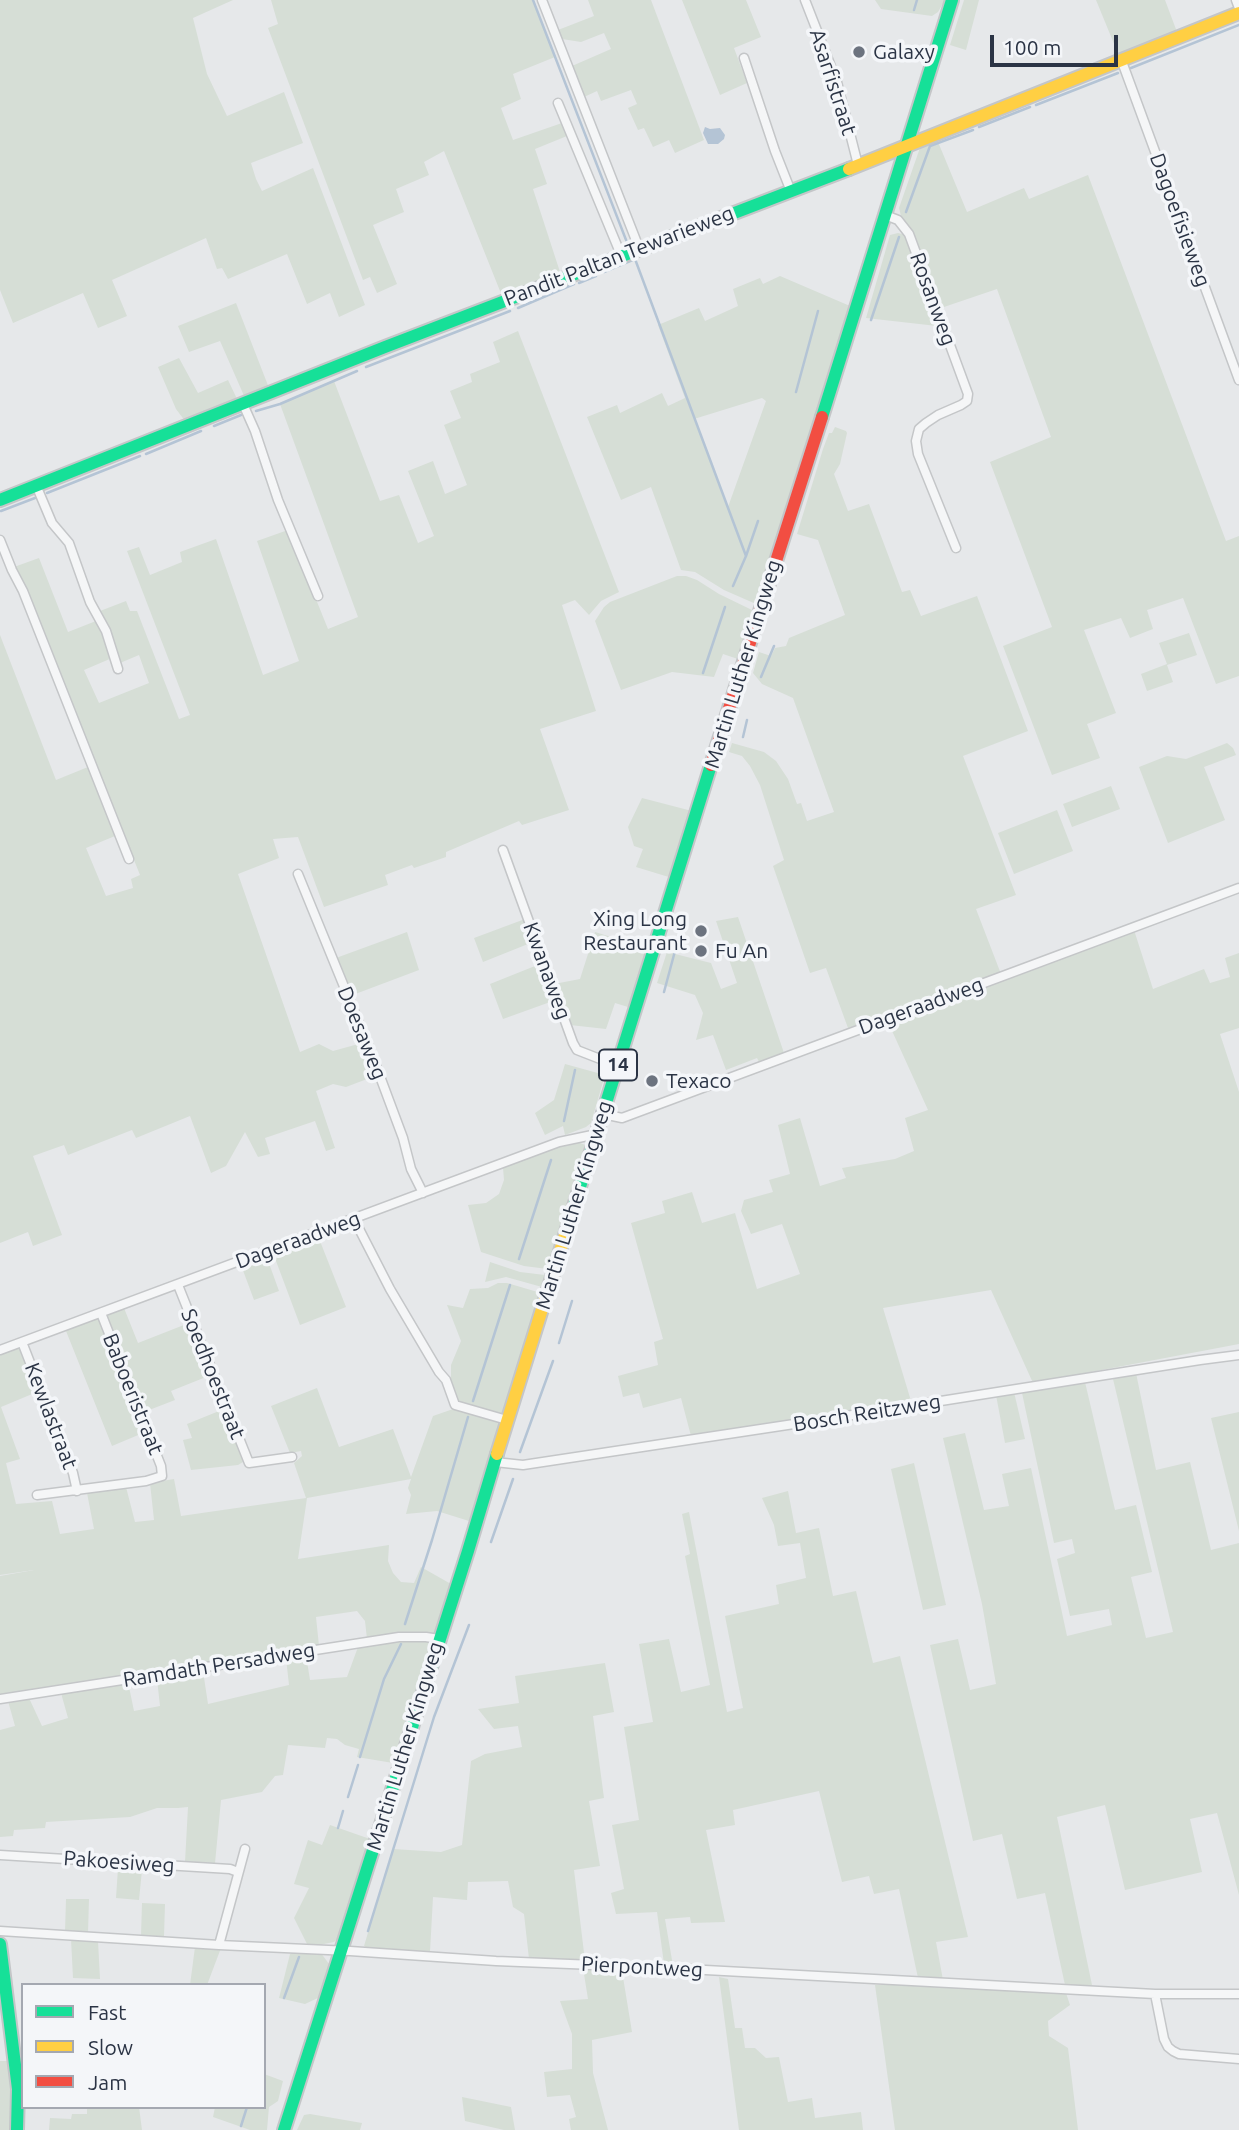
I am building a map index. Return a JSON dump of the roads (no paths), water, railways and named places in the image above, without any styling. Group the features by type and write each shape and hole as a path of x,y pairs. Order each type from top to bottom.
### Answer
{"main road":[{"name":"Martin Luther Kingweg","path":"284,2130 468,1551 952,0"},
{"name":"Pandit Paltan Tewarieweg","path":"0,500 1239,13"},
{"path":"0,1944 18,2089 17,2130"}],"street":[{"path":"542,0 639,248"},
{"name":"Asarfistraat","path":"805,0 837,82 858,164"},
{"path":"1236,0 1239,8"},
{"path":"744,58 790,189"},
{"name":"Dagoefisieweg","path":"1121,59 1239,380"},
{"path":"558,103 621,254"},
{"name":"Rosanweg","path":"885,215 898,220 909,234 968,394 967,401 937,415 919,429 916,441 918,454 956,548"},
{"path":"243,404 318,596"},
{"path":"36,485 52,523 69,543 90,602 106,631 118,669"},
{"path":"0,540 23,591 129,859"},
{"name":"Kwanaweg","path":"503,850 573,1043 577,1050 618,1066"},
{"name":"Doesaweg","path":"298,874 372,1055 395,1115 411,1169 423,1193"},
{"name":"Dageraadweg","path":"603,1114 622,1118 1239,888"},
{"name":"Dageraadweg","path":"0,1350 559,1142 597,1134"},
{"path":"354,1219 390,1289 446,1380 455,1405 507,1420"},
{"name":"Soedhoestraat","path":"178,1285 249,1463 292,1457"},
{"name":"Baboeristraat","path":"77,1491 146,1481 162,1476 161,1466 100,1313"},
{"name":"Kewlastraat","path":"22,1342 69,1461 77,1491"},
{"name":"Bosch Reitzweg","path":"495,1462 523,1465 1239,1355"},
{"path":"37,1495 77,1491"},
{"name":"Ramdath Persadweg","path":"0,1699 399,1637 439,1639"},
{"path":"219,1945 246,1849"},
{"name":"Pakoesiweg","path":"0,1855 230,1869 238,1872"},
{"name":"Pierpontweg","path":"0,1931 923,1983 1155,1994 1239,1994"},
{"path":"1155,1994 1164,2039 1172,2051 1179,2054 1239,2059"}],"water":[{"path":"705,127 720,128 725,135 724,139 718,144 708,144 703,133"}],"waterway":[{"path":"533,0 628,245"},
{"path":"914,10 917,0"},
{"path":"1131,68 1239,25"},
{"path":"1036,105 1118,73"},
{"path":"979,127 1030,107"},
{"path":"906,212 930,146 973,130"},
{"path":"871,320 899,237"},
{"path":"604,272 635,259 746,556"},
{"path":"579,283 596,276"},
{"path":"518,308 574,284"},
{"path":"366,367 510,311"},
{"path":"796,392 818,311"},
{"path":"256,411 280,404 357,371"},
{"path":"214,426 241,415"},
{"path":"146,454 201,431"},
{"path":"47,493 140,456"},
{"path":"1,511 35,498"},
{"path":"733,586 758,521"},
{"path":"703,673 725,607"},
{"path":"761,677 774,646"},
{"path":"743,737 747,720"},
{"path":"664,992 675,951"},
{"path":"564,1121 575,1070"},
{"path":"519,1259 551,1160"},
{"path":"473,1401 510,1285"},
{"path":"559,1343 572,1301"},
{"path":"520,1452 553,1361"},
{"path":"405,1624 468,1417"},
{"path":"491,1542 513,1479"},
{"path":"368,1931 434,1717 469,1625"},
{"path":"360,1757 384,1679 401,1644"},
{"path":"348,1797 358,1765"},
{"path":"338,1828 343,1811"},
{"path":"284,1998 299,1957"},
{"path":"241,2126 246,2109"}],"place":[{"name":"Galaxy","path":"859,52"},
{"name":"Xing Long Restaurant","path":"701,931"},
{"name":"Fu An","path":"701,951"},
{"name":"Texaco","path":"652,1081"}]}
